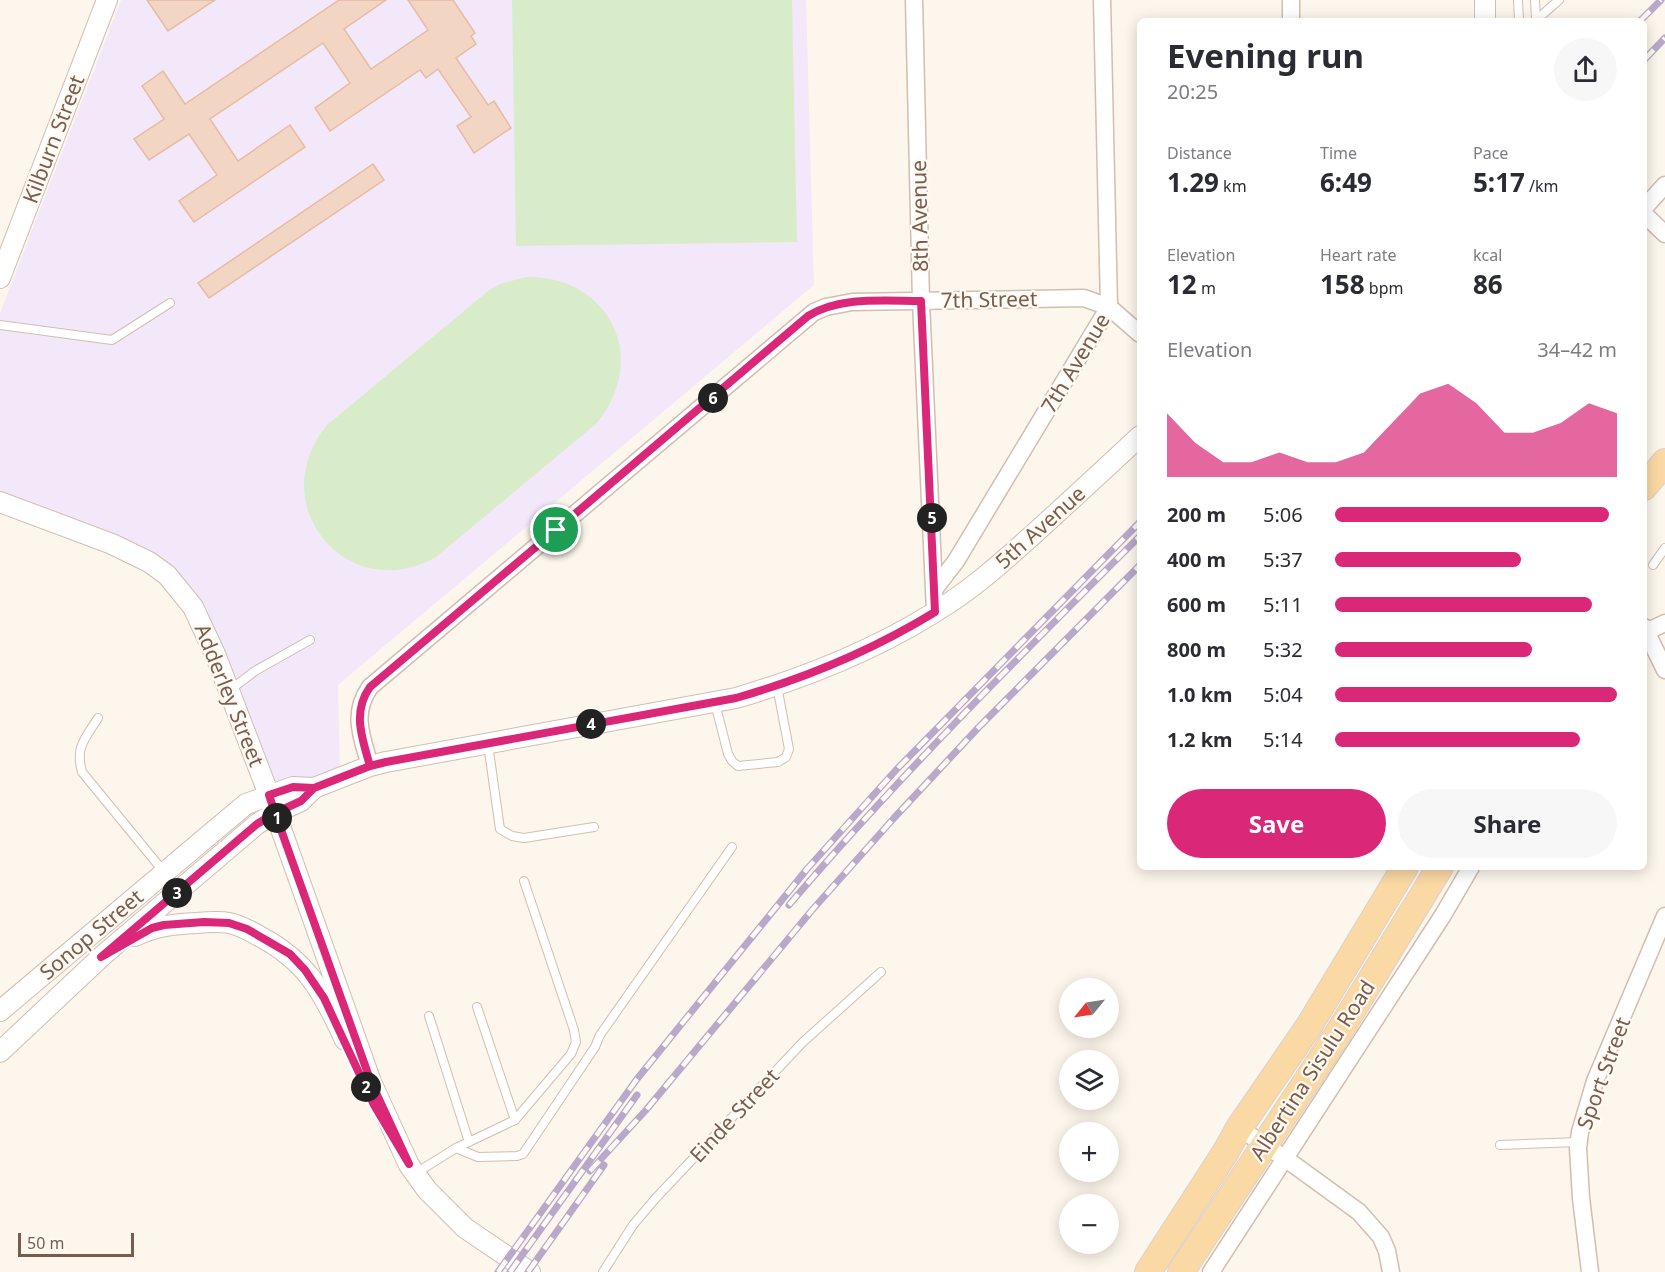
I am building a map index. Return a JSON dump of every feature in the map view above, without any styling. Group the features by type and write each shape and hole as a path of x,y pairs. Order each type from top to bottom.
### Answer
{"main road":[{"path":"1647,483 1665,462"},
{"name":"Albertina Sisulu Road","path":"1148,1272 1239,1128 1308,1026 1403,870"},
{"name":"Albertina Sisulu Road","path":"1181,1272 1337,1035 1438,870"}],"street":[{"name":"Kilburn Street","path":"0,278 106,0"},
{"name":"8th Avenue","path":"914,0 921,301 936,587 935,612"},
{"name":"7th Avenue","path":"936,587 956,561 1109,307 1102,0"},
{"path":"1291,0 1291,18"},
{"path":"1485,0 1485,18"},
{"path":"1647,205 1665,185"},
{"path":"1647,217 1665,234"},
{"name":"7th Street","path":"370,766 360,731 359,713 364,695 370,687 808,316 826,307 852,302 1084,297 1109,307 1137,331"},
{"name":"5th Avenue","path":"272,804 301,801 314,788 370,766 715,702 777,686 836,663 912,626 991,572 1137,439"},
{"name":"Adderley Street","path":"0,502 112,544 149,562 166,575 194,607 272,804 371,1082 412,1169 427,1190 465,1228 530,1272"},
{"path":"1647,630 1665,622"},
{"path":"1647,635 1665,670"},
{"name":"Sonop Street","path":"0,1011 246,804 272,804"},
{"name":"Sonop Street","path":"2,1048 101,957 257,824 272,804"},
{"path":"1211,1272 1443,915 1469,870"},
{"name":"Sport Street","path":"1590,1272 1581,1198 1578,1142 1595,1081 1665,916"},
{"path":"101,957 152,928 204,922 229,923 247,929 290,954 305,970 324,998 374,1105 412,1169"},
{"path":"1239,1128 1286,1159 1366,1218 1384,1244 1391,1272"}],"lane":[{"path":"1518,0 1519,18"},
{"path":"1535,0 1535,18"},
{"path":"1537,18 1555,2"},
{"path":"0,325 112,340 170,303"},
{"path":"1653,565 1665,548"},
{"path":"229,691 255,671 310,640"},
{"path":"715,702 728,754 732,761 738,766 778,762 786,758 789,749 777,686"},
{"path":"98,717 80,746 78,759 82,772 165,872"},
{"path":"488,743 500,828 512,836 524,838 594,827"},
{"path":"456,1148 478,1157 523,1154 595,1047 600,1035 732,847"},
{"path":"412,1169 515,1120 571,1054 576,1042 524,881"},
{"name":"Einde Street","path":"603,1272 633,1225 655,1199 803,1042 881,972"},
{"path":"477,1007 515,1120"},
{"path":"429,1016 469,1142"},
{"path":"1500,1145 1578,1142"}],"shaded area":[{"path":"121,0 806,0 814,285 338,685 340,767 278,797 172,569 0,492 0,313"}],"green space":[{"path":"512,0 792,0 797,242 516,246"},
{"path":"526,277 555,280 580,290 599,305 612,325 620,348 620,372 613,398 597,423 436,557 403,569 372,569 345,558 324,539 309,515 304,486 309,455 327,425 488,291 500,284"}],"building":[{"path":"147,0 215,0 168,31"},
{"path":"339,0 386,0 344,29 371,69 428,30 408,0 453,0 475,33 471,36 476,44 456,58 488,105 494,101 511,128 474,153 457,126 471,117 438,69 426,78 420,70 330,131 315,108 350,83 323,43 210,119 238,161 290,125 305,147 194,222 179,201 217,175 189,134 149,160 134,139 164,119 142,86 163,71 185,104"},
{"path":"373,164 384,180 209,298 198,283"}],"railway":[{"path":"1643,18 1661,0"},
{"path":"1647,57 1665,38"},
{"path":"498,1272 637,1079 807,869 896,770 1137,525"},
{"path":"789,905 917,763 1137,539"},
{"path":"590,1171 646,1110 813,909 894,818 978,728 1137,568"},
{"path":"510,1272 637,1095"},
{"path":"528,1272 604,1165"}],"route":[{"path":"556,530 370,687 360,704 359,713 360,731 370,766 314,788 293,787 269,795 275,813 371,1082 409,1164 374,1105 324,998 305,970 290,954 247,929 229,923 204,922 152,928 101,957 257,824 275,813 301,801 314,788 386,762 736,698 777,686 836,663 912,626 935,612 936,587 921,301 852,302 837,304 814,312 556,530"}]}
